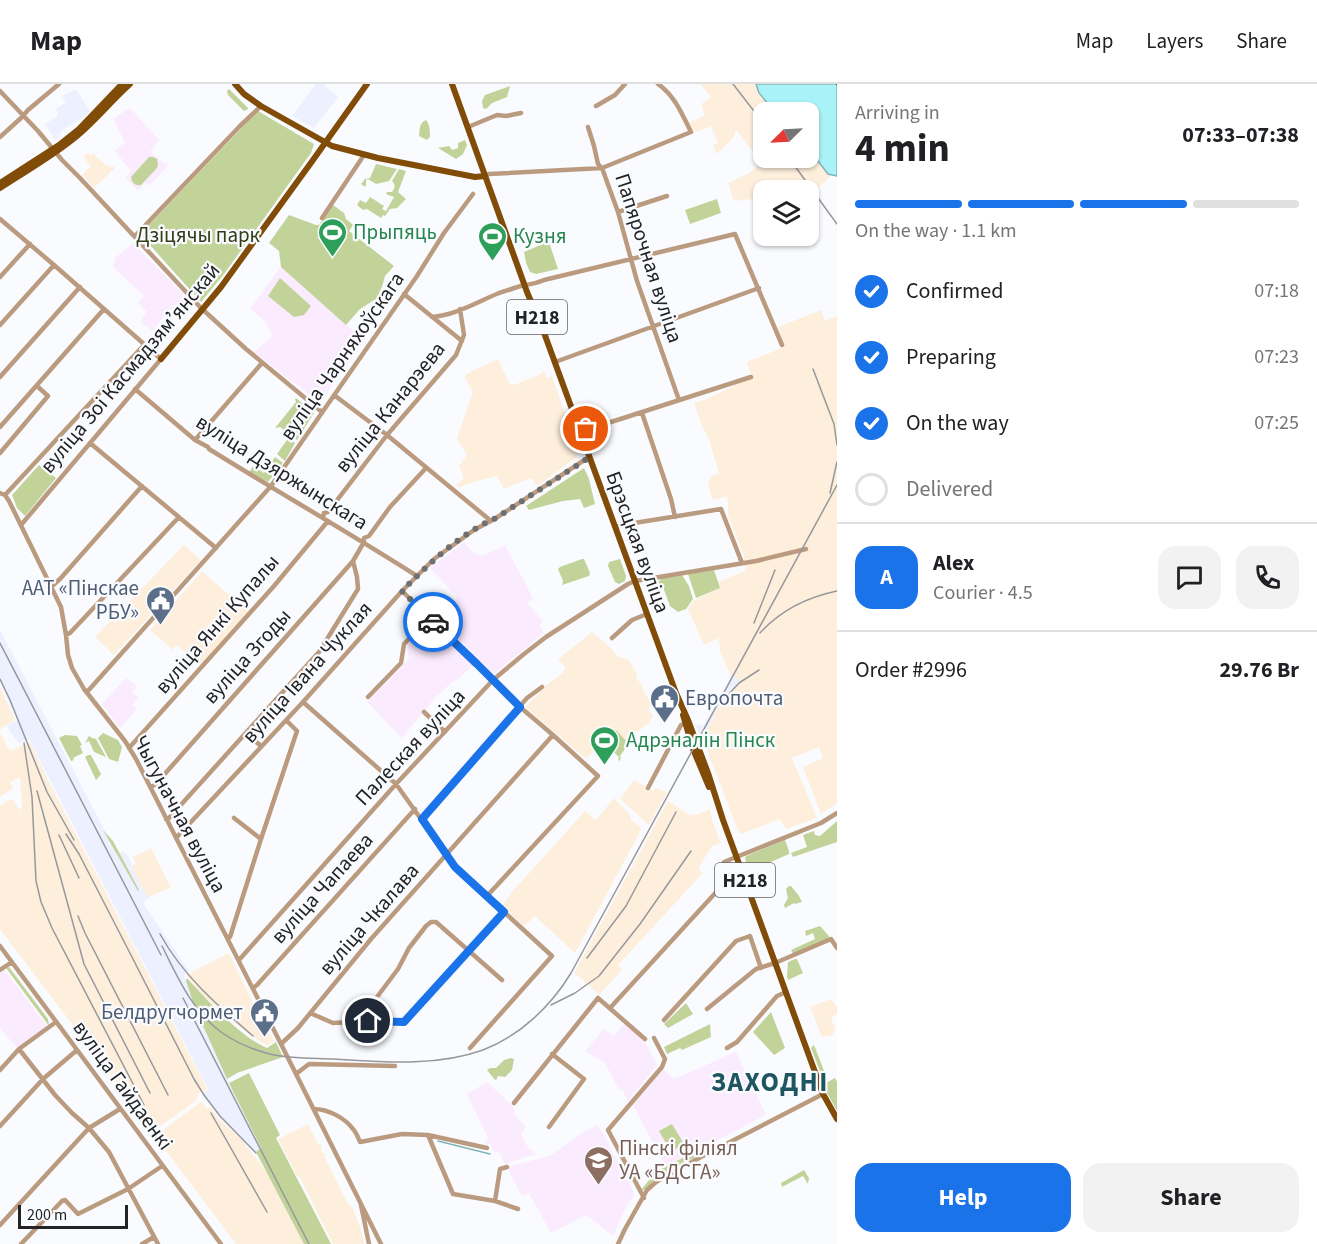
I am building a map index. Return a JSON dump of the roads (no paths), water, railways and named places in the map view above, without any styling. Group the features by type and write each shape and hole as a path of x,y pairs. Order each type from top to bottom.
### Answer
{"main road":[{"path":"0,183 54,151 84,124 122,84"},
{"path":"0,188 86,129 130,84"},
{"path":"235,84 244,94 261,106 332,146 364,155 475,177 485,176"},
{"name":"вуліца Зоі Касмадзямʼянскай","path":"160,359 203,310 367,84"},
{"name":"Брэсцкая вуліца","path":"455,86 485,176 714,789 715,798"},
{"name":"Брэсцкая вуліца","path":"682,707 693,749 715,798 824,1094 837,1119"}],"street":[{"path":"0,137 59,84"},
{"path":"596,106 615,95 625,84"},
{"path":"485,176 602,168 691,132 674,99 658,84"},
{"path":"0,91 203,310 262,363 322,412"},
{"path":"135,236 261,106"},
{"path":"468,127 497,115 521,113"},
{"name":"Папярочная вуліца","path":"588,127 598,165 602,168 618,212 637,281 679,400"},
{"path":"322,219 364,155"},
{"name":"вуліца Чарняхоўскага","path":"87,692 271,486 473,194"},
{"path":"618,212 667,196"},
{"path":"0,219 160,359"},
{"name":"вуліца Канарэева","path":"432,317 445,315 525,285 735,234 759,288"},
{"path":"0,277 30,244"},
{"path":"0,325 54,265"},
{"path":"0,377 80,287"},
{"path":"555,362 759,288 783,345"},
{"path":"404,294 462,340"},
{"path":"0,427 104,309"},
{"name":"вуліца Канарэева","path":"326,520 324,513 328,512 387,435 456,355 464,335 460,309"},
{"path":"3,494 144,345"},
{"name":"вуліца Зоі Касмадзямʼянскай","path":"21,525 160,359"},
{"path":"195,440 262,363"},
{"path":"580,432 751,377"},
{"path":"0,453 48,396 37,386"},
{"name":"вуліца Дзяржынскага","path":"135,389 195,440 417,576"},
{"path":"334,395 387,435 491,521"},
{"path":"642,412 675,516"},
{"path":"90,443 216,549"},
{"name":"вуліца Івана Чуклая","path":"176,838 417,576 451,545 590,457"},
{"name":"вуліца Згоды","path":"150,787 155,785 353,561 364,538 369,536 390,507 426,468"},
{"path":"51,587 142,486"},
{"name":"Чыгуначная вуліца","path":"3,494 21,525 61,608 72,668 129,748 150,787 381,1244"},
{"path":"616,528 622,525 721,509 742,562"},
{"path":"66,635 179,517"},
{"name":"вуліца Янкі Купалы","path":"129,748 274,586 326,520"},
{"name":"Палеская вуліца","path":"239,960 396,784 493,680 546,637 635,581 756,561 806,549"},
{"path":"166,819 319,651 358,589 353,561"},
{"path":"402,591 520,707 554,735 597,776 487,896"},
{"path":"612,638 632,620 647,614"},
{"path":"368,697 401,663 404,644 429,618"},
{"path":"422,819 527,698 543,687"},
{"path":"303,702 396,784 455,867 552,956 470,1048"},
{"path":"424,712 445,732"},
{"path":"228,938 297,731 286,720"},
{"path":"648,788 681,725 685,724"},
{"path":"246,733 261,747"},
{"name":"вуліца Чкалава","path":"281,1044 298,1028 371,939 554,735"},
{"name":"вуліца Чапаева","path":"253,988 415,809"},
{"path":"610,1008 730,877 724,862 821,823 837,813"},
{"path":"234,818 261,839"},
{"path":"310,1013 333,1023 404,1022 504,912"},
{"path":"368,1021 371,1005 431,922 436,922 502,980"},
{"path":"663,1020 736,941 750,936 761,968"},
{"path":"707,1009 752,971 831,939 837,948"},
{"name":"вуліца Гайдаенкі","path":"0,946 221,1244"},
{"path":"0,970 12,962"},
{"path":"728,1048 737,1042 777,996 786,992"},
{"path":"514,1103 598,998 645,1039"},
{"path":"0,1070 20,1049 56,1022"},
{"path":"644,1198 608,1130 662,1067 665,1059 654,1038"},
{"path":"20,1049 72,1113 89,1128 109,1152 158,1244"},
{"path":"0,1126 42,1078 77,1050"},
{"path":"549,1127 585,1079 552,1054"},
{"path":"296,1074 309,1064 395,1066"},
{"path":"618,1244 651,1186 824,1094"},
{"path":"0,1226 89,1128 120,1109"},
{"path":"314,1109 344,1119 354,1129 360,1142 402,1134 428,1135 487,1148"},
{"path":"428,1135 453,1194 495,1201 518,1209"},
{"path":"21,1244 63,1200 78,1214 128,1189 162,1166"},
{"path":"495,1201 500,1169 507,1167"},
{"path":"361,1203 369,1244"},
{"path":"367,1235 375,1232"},
{"path":"142,1244 154,1237"}],"water":[{"path":"756,84 837,84 837,176 828,174 819,162 819,102 767,102 759,93"}],"waterway":[{"path":"438,1141 490,1154"}],"railway":[{"path":"733,84 753,110"},
{"path":"796,168 837,224"},
{"path":"813,369 834,424 837,445"},
{"path":"830,493 837,462"},
{"path":"162,946 186,992 211,1024 238,1042 270,1054 294,1058 428,1061 483,1050 510,1037 544,1008 571,973 837,485"},
{"path":"754,623 775,570"},
{"path":"760,633 776,618 795,606 837,591"},
{"path":"0,643 161,955"},
{"path":"728,695 739,683 759,670"},
{"path":"0,679 47,792 74,840"},
{"path":"24,743 32,797 36,881 41,902 52,928 144,1105"},
{"path":"37,791 84,964 150,1093"},
{"path":"587,958 626,906 676,812"},
{"path":"66,834 79,854 194,1079 220,1116 256,1153"},
{"path":"59,835 79,878"},
{"path":"551,1005 575,993 599,976 640,924 691,851"},
{"path":"78,916 168,1095"},
{"path":"160,934 190,977 214,1002 253,1036"},
{"path":"183,998 309,1244"},
{"path":"211,1113 267,1212"}],"place":[{"name":"Прыпяць","path":"332,258"},
{"name":"Кузня","path":"492,262"},
{"name":"ААТ «Пінскае РБУ»","path":"160,626"},
{"name":"Европочта","path":"664,724"},
{"name":"Адрэналін Пінск","path":"605,766"},
{"name":"Белдругчормет","path":"264,1038"},
{"name":"Пінскі філіял УА «БДСГА»","path":"598,1186"}],"district":[{"name":"ЗАХОДНІ","path":"770,1082"}],"park label":[{"name":"Дзіцячы парк","path":"198,235"}]}
